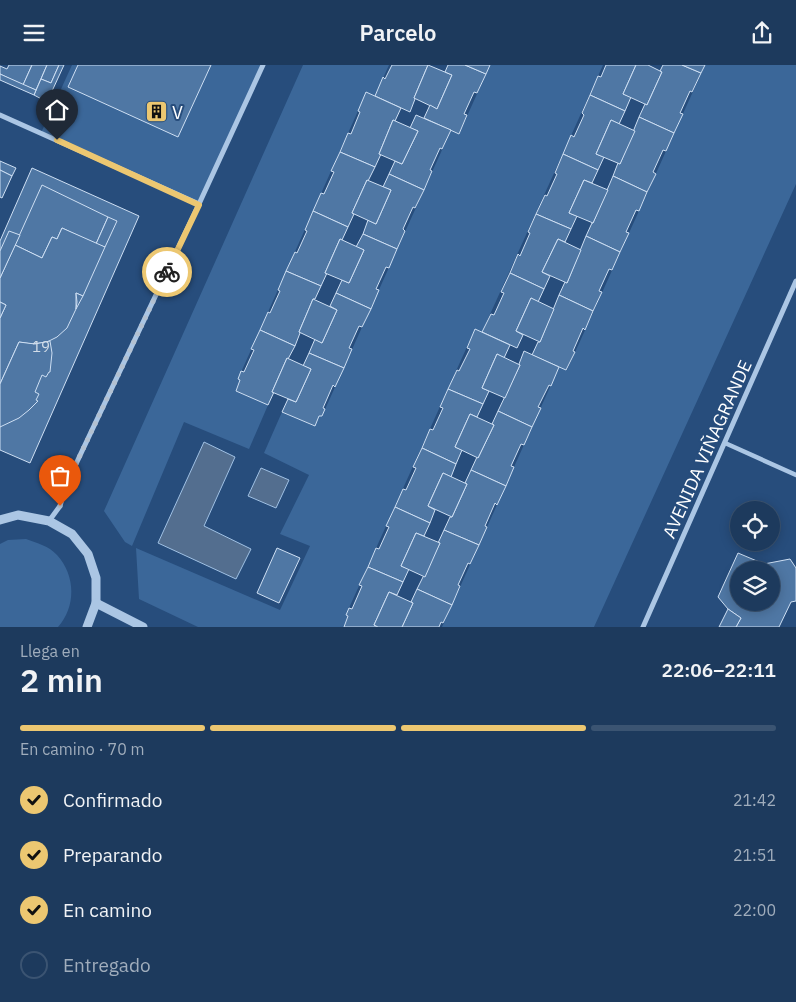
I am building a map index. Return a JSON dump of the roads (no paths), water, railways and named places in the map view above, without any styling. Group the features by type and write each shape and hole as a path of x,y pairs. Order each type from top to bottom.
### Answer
{"street":[{"path":"49,521 60,506 66,485 199,205 263,65"},
{"path":"0,115 199,205"},
{"name":"AVENIDA VIÑAGRANDE","path":"643,627 796,281"},
{"path":"725,443 796,475"},
{"path":"0,520 18,515 49,521 72,534 88,554 96,578 96,603 87,627"},
{"path":"96,603 143,627"}],"place":[{"name":"V","path":"156,112"}]}
